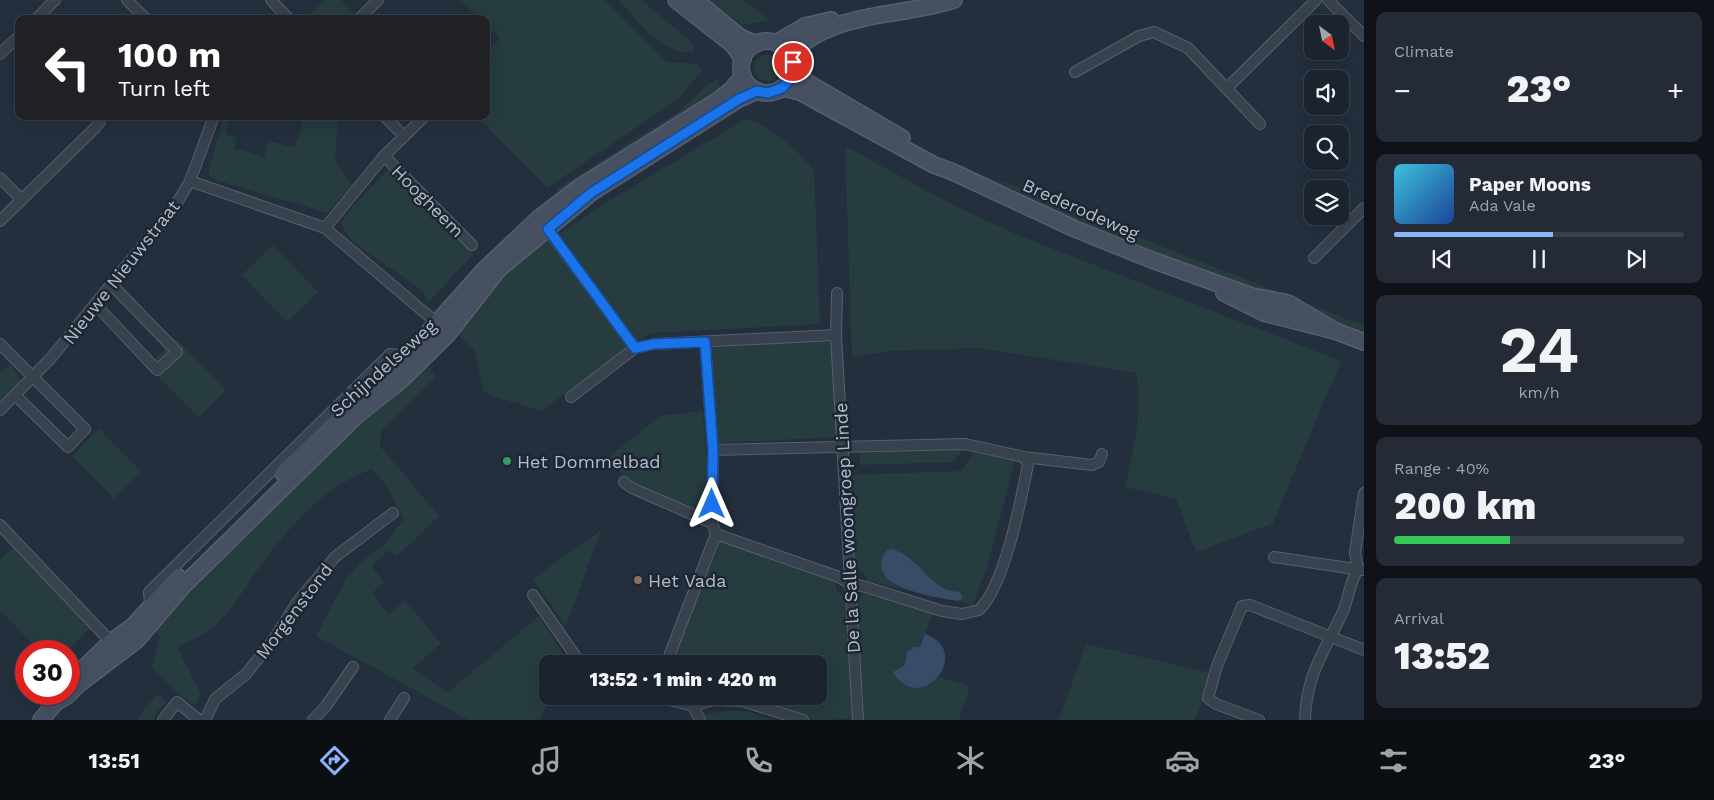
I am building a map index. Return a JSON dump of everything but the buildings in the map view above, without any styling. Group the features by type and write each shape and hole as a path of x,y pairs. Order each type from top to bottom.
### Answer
{"main road":[{"path":"676,0 733,45 743,59"},
{"path":"695,0 740,37 756,44"},
{"path":"862,18 849,16 812,24 776,43 756,44 748,50 743,59 743,76 748,85 757,91 768,93 782,88 792,77 792,62 800,45 822,30 862,18 954,0"},
{"path":"776,43 792,62"},
{"name":"Brederodeweg","path":"792,62 805,82 940,160 953,172"},
{"name":"Schijndelseweg","path":"80,683 137,640 184,585 357,415 399,382 435,347 462,319 498,270 580,187 720,99 743,76"},
{"name":"Brederodeweg","path":"782,88 800,92 926,161 1075,229 1194,277 1251,308 1336,332 1364,342"},
{"name":"Schijndelseweg","path":"80,672 111,642 133,626 150,605 341,416 406,356 438,324 484,270 543,224 739,99 757,91"},
{"path":"104,665 107,657 115,649 111,642"},
{"name":"Schijndelseweg","path":"41,720 53,705"}],"street":[{"path":"40,15 55,0"},
{"path":"127,0 142,15"},
{"path":"272,0 285,15"},
{"path":"363,15 378,0"},
{"path":"1228,87 1316,0"},
{"path":"1328,0 1364,36"},
{"path":"1076,72 1138,36 1154,32 1188,48 1228,87 1260,124"},
{"path":"0,54 15,40"},
{"path":"0,221 99,120"},
{"name":"Nieuwe Nieuwstraat","path":"0,410 34,377 161,225 190,180 212,120"},
{"name":"Hoogheem","path":"388,120 404,136"},
{"name":"Hoogheem","path":"325,228 384,156 421,120"},
{"name":"Hoogheem","path":"384,156 472,245"},
{"path":"0,178 22,200"},
{"path":"190,180 325,228 438,324"},
{"path":"1314,258 1364,208"},
{"path":"543,224 635,348"},
{"path":"96,305 157,370 177,352 112,285"},
{"name":"De la Salle woongroep Linde","path":"837,293 836,335 858,720"},
{"path":"571,397 635,348 654,344 836,335"},
{"path":"669,655 716,534 712,523 713,450 705,342"},
{"path":"0,344 85,429 68,447 15,395"},
{"path":"713,450 965,444 1024,457 1092,465 1099,462 1102,454"},
{"path":"716,534 839,577 850,584 866,587 942,611 962,614 979,610 991,594 1015,526 1028,464 1024,457"},
{"path":"624,482 632,488 712,523"},
{"path":"1361,570 1355,553 1364,493"},
{"name":"Morgenstond","path":"205,720 215,699 246,674 274,639 298,601 335,557 393,513"},
{"path":"0,525 111,642"},
{"path":"1274,558 1361,570"},
{"path":"1305,720 1306,700 1314,668 1345,605 1352,579 1361,570"},
{"path":"533,595 574,655"},
{"path":"1259,720 1216,704 1208,698 1217,666 1239,610 1246,604 1364,650"},
{"path":"313,720 326,706 353,666"},
{"path":"390,720 404,698"},
{"path":"689,705 693,706 712,700 742,701 803,720"},
{"path":"163,720 177,702 198,720"},
{"path":"693,706 700,720"}],"green space":[{"path":"324,0 341,0 355,15 309,15"},
{"path":"460,0 605,0 667,62 698,64 703,70 677,100 547,188 480,120 490,120 490,66 493,63 490,60 490,48 500,38 490,29 490,15 476,15"},
{"path":"618,0 641,0 692,42 694,52 682,52 661,43"},
{"path":"708,0 744,0 769,20 742,25"},
{"path":"767,55 776,59 780,68 776,77 767,81 758,77 754,68 758,59"},
{"path":"717,80 721,88 667,126 559,196 557,189 681,110 710,83"},
{"path":"746,119 756,122 775,133 792,147 814,170 820,324 650,333 541,411 484,392 474,350 459,336 460,324 504,272 531,252 614,198"},
{"path":"223,120 229,120 225,134 237,138 234,148 264,157 269,141 295,148 303,120 338,120 335,160 352,185 328,213 216,180 209,176"},
{"path":"845,146 955,206 1020,236 1341,361 1273,523 1199,551 1195,549 1176,499 1125,487 1138,415 1139,400 1136,373 980,348 887,351 852,358"},
{"path":"390,168 473,254 428,303 423,293 411,282 376,259 354,241 346,232 341,222 354,205"},
{"path":"995,180 1013,185 1087,217 1276,291 1272,299 1086,225"},
{"path":"273,245 318,292 287,322 242,275"},
{"path":"1288,296 1364,326 1364,336 1325,320"},
{"path":"176,339 226,390 199,417 148,366"},
{"path":"831,342 833,347 839,437 715,443 710,346"},
{"path":"424,362 436,377 381,431 380,446 439,516 397,556 389,550 372,566 384,583 372,593 389,614 405,601 441,643 413,668 447,693 539,616 564,655 539,655 539,705 546,705 539,720 469,720 316,636 346,579 361,562 386,543 404,518 385,484 372,469 337,487 321,499 291,527 222,619 213,628 177,647 201,694 194,705 181,696 152,668 160,637 153,628 242,530"},
{"path":"10,364 20,379 19,383 0,401 0,373"},
{"path":"703,411 708,498 705,517 630,479 605,460 660,416"},
{"path":"99,429 141,471 114,499 72,456"},
{"path":"950,449 962,451 953,462 860,465 860,451"},
{"path":"975,451 1015,460 988,564 973,606 958,601 963,598 960,593 941,587 911,559 892,549 893,583 910,591 868,581 862,571 854,568 852,475 961,471"},
{"path":"601,530 566,626 533,579"},
{"path":"722,538 836,579 836,589 844,598 853,719 801,720 763,705 827,705 827,655 675,655"},
{"path":"14,547 91,627 79,640 29,640 2,612 0,613 0,560"},
{"path":"866,592 935,608 920,647 909,650 906,655 909,686 921,687 939,677 970,686 959,720 868,720 863,718 855,600"},
{"path":"1086,644 1212,673 1195,720 1059,720"},
{"path":"157,694 167,702 156,713 154,720 136,720"},
{"path":"730,710 751,712 772,720 706,720 703,714"}],"water":[{"path":"892,549 911,559 933,581 950,590 960,592 963,598 958,601 934,597 904,588 892,582 884,573 881,563 887,550"},
{"path":"925,634 939,642 945,654 944,666 938,677 928,685 916,688 904,684 893,672 905,665 907,652 914,647 920,647"}],"place":[{"name":"Het Dommelbad","path":"507,461"},
{"name":"Het Vada","path":"638,580"}],"route":[{"path":"712,504 713,450 705,342 654,344 635,348 548,229 591,193 739,99 757,91 762,93 778,91 792,77 793,62"}]}
